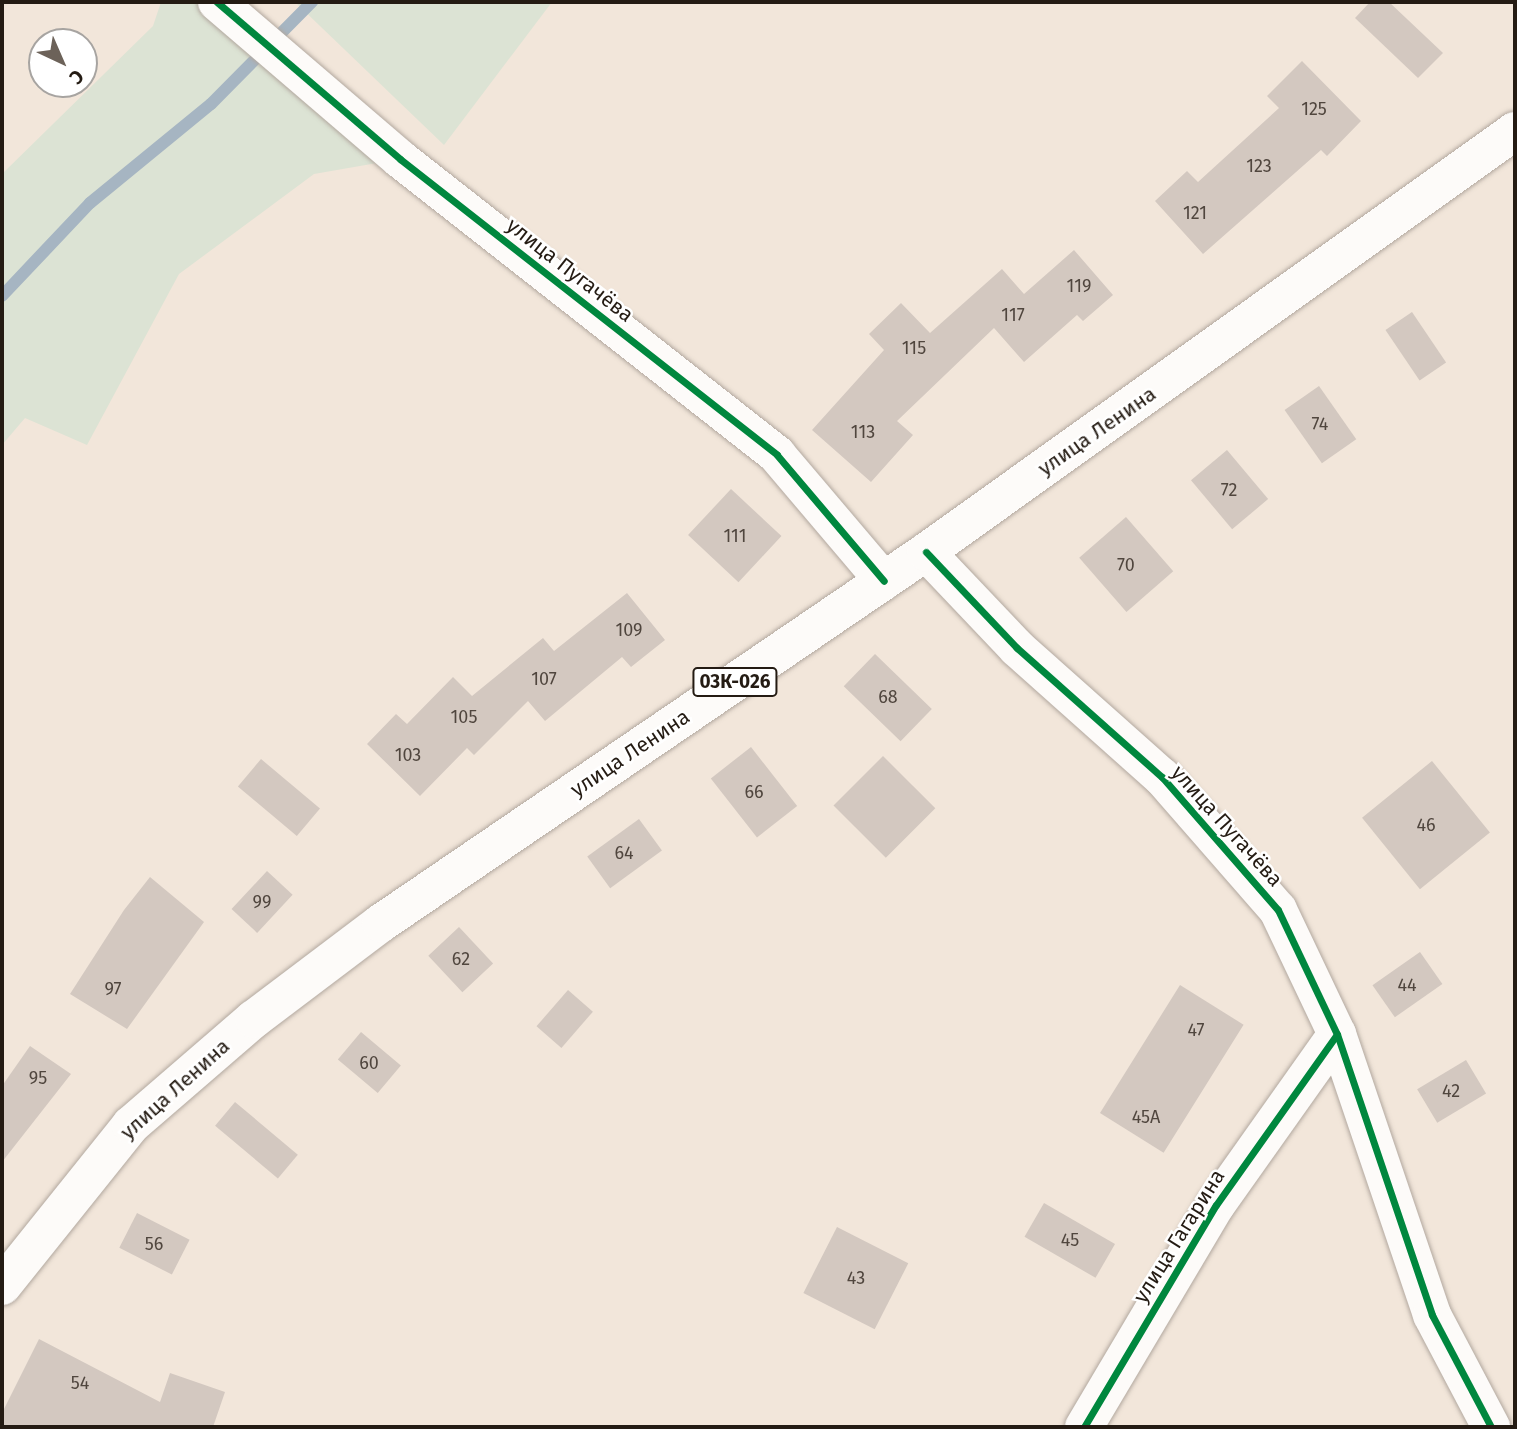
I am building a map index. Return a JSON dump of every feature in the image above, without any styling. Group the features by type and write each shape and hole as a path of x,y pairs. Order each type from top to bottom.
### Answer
{"street":[{"name":"улица Пугачёва","path":"230,13 400,159 777,455 884,582"},
{"name":"улица Ленина","path":"2,1286 131,1125 254,1019 381,923 884,582 1515,131"},
{"name":"улица Пугачёва","path":"926,552 1017,648 1162,777 1278,911 1336,1034 1432,1315 1491,1427"},
{"name":"улица Гагарина","path":"1084,1427 1216,1205 1336,1034"}],"green space":[{"path":"161,2 217,2 400,159 314,174 179,274 87,445 25,418 2,445 2,174 80,98 98,98 98,80 153,26"},
{"path":"295,2 552,2 444,145"}],"building":[{"path":"1370,2 1389,2 1443,53 1418,78 1355,18"},
{"path":"1302,61 1361,121 1327,156 1321,150 1203,254 1155,201 1187,171 1198,182 1279,108 1267,96"},
{"path":"1074,250 1113,295 1083,321 1077,315 1024,362 994,328 897,421 913,435 871,482 812,430 884,350 869,334 901,303 930,333 1002,269 1024,294"},
{"path":"1412,312 1446,363 1420,380 1385,330"},
{"path":"1319,386 1356,439 1322,463 1285,410"},
{"path":"1227,450 1268,499 1232,529 1191,480"},
{"path":"731,489 781,536 738,582 688,535"},
{"path":"1126,517 1173,571 1126,612 1079,558"},
{"path":"627,593 665,640 631,667 622,657 545,721 528,701 474,755 467,748 420,796 367,744 396,714 407,724 453,677 472,696 543,638 554,651"},
{"path":"875,654 932,709 901,741 844,686"},
{"path":"751,747 797,806 757,837 711,778"},
{"path":"883,756 935,808 886,858 834,805"},
{"path":"261,759 320,808 297,836 238,787"},
{"path":"1432,761 1490,832 1420,889 1362,818"},
{"path":"639,819 662,851 610,888 587,857"},
{"path":"267,871 293,895 257,933 232,909"},
{"path":"150,877 204,922 127,1029 70,994 124,910"},
{"path":"459,927 493,964 462,992 428,956"},
{"path":"1420,952 1442,984 1395,1017 1372,985"},
{"path":"1180,985 1244,1025 1164,1153 1100,1113"},
{"path":"568,990 593,1012 561,1048 537,1026"},
{"path":"361,1032 401,1065 378,1093 338,1060"},
{"path":"30,1046 71,1074 2,1162 2,1086"},
{"path":"1466,1060 1486,1093 1437,1123 1417,1089"},
{"path":"235,1102 298,1155 278,1178 215,1126"},
{"path":"1044,1203 1115,1244 1096,1278 1024,1237"},
{"path":"137,1213 190,1240 172,1275 119,1248"},
{"path":"837,1227 908,1263 875,1329 803,1293"},
{"path":"39,1339 160,1402 170,1373 225,1392 213,1427 2,1427 2,1413"}],"waterway":[{"path":"2,296 90,203 211,104 312,2"}],"cycle path":[{"path":"217,2 400,159 777,455 884,581"},
{"path":"926,552 1017,648 1162,777 1278,910 1337,1034 1432,1315 1491,1427"},
{"path":"1084,1427 1216,1205 1337,1034"}]}
